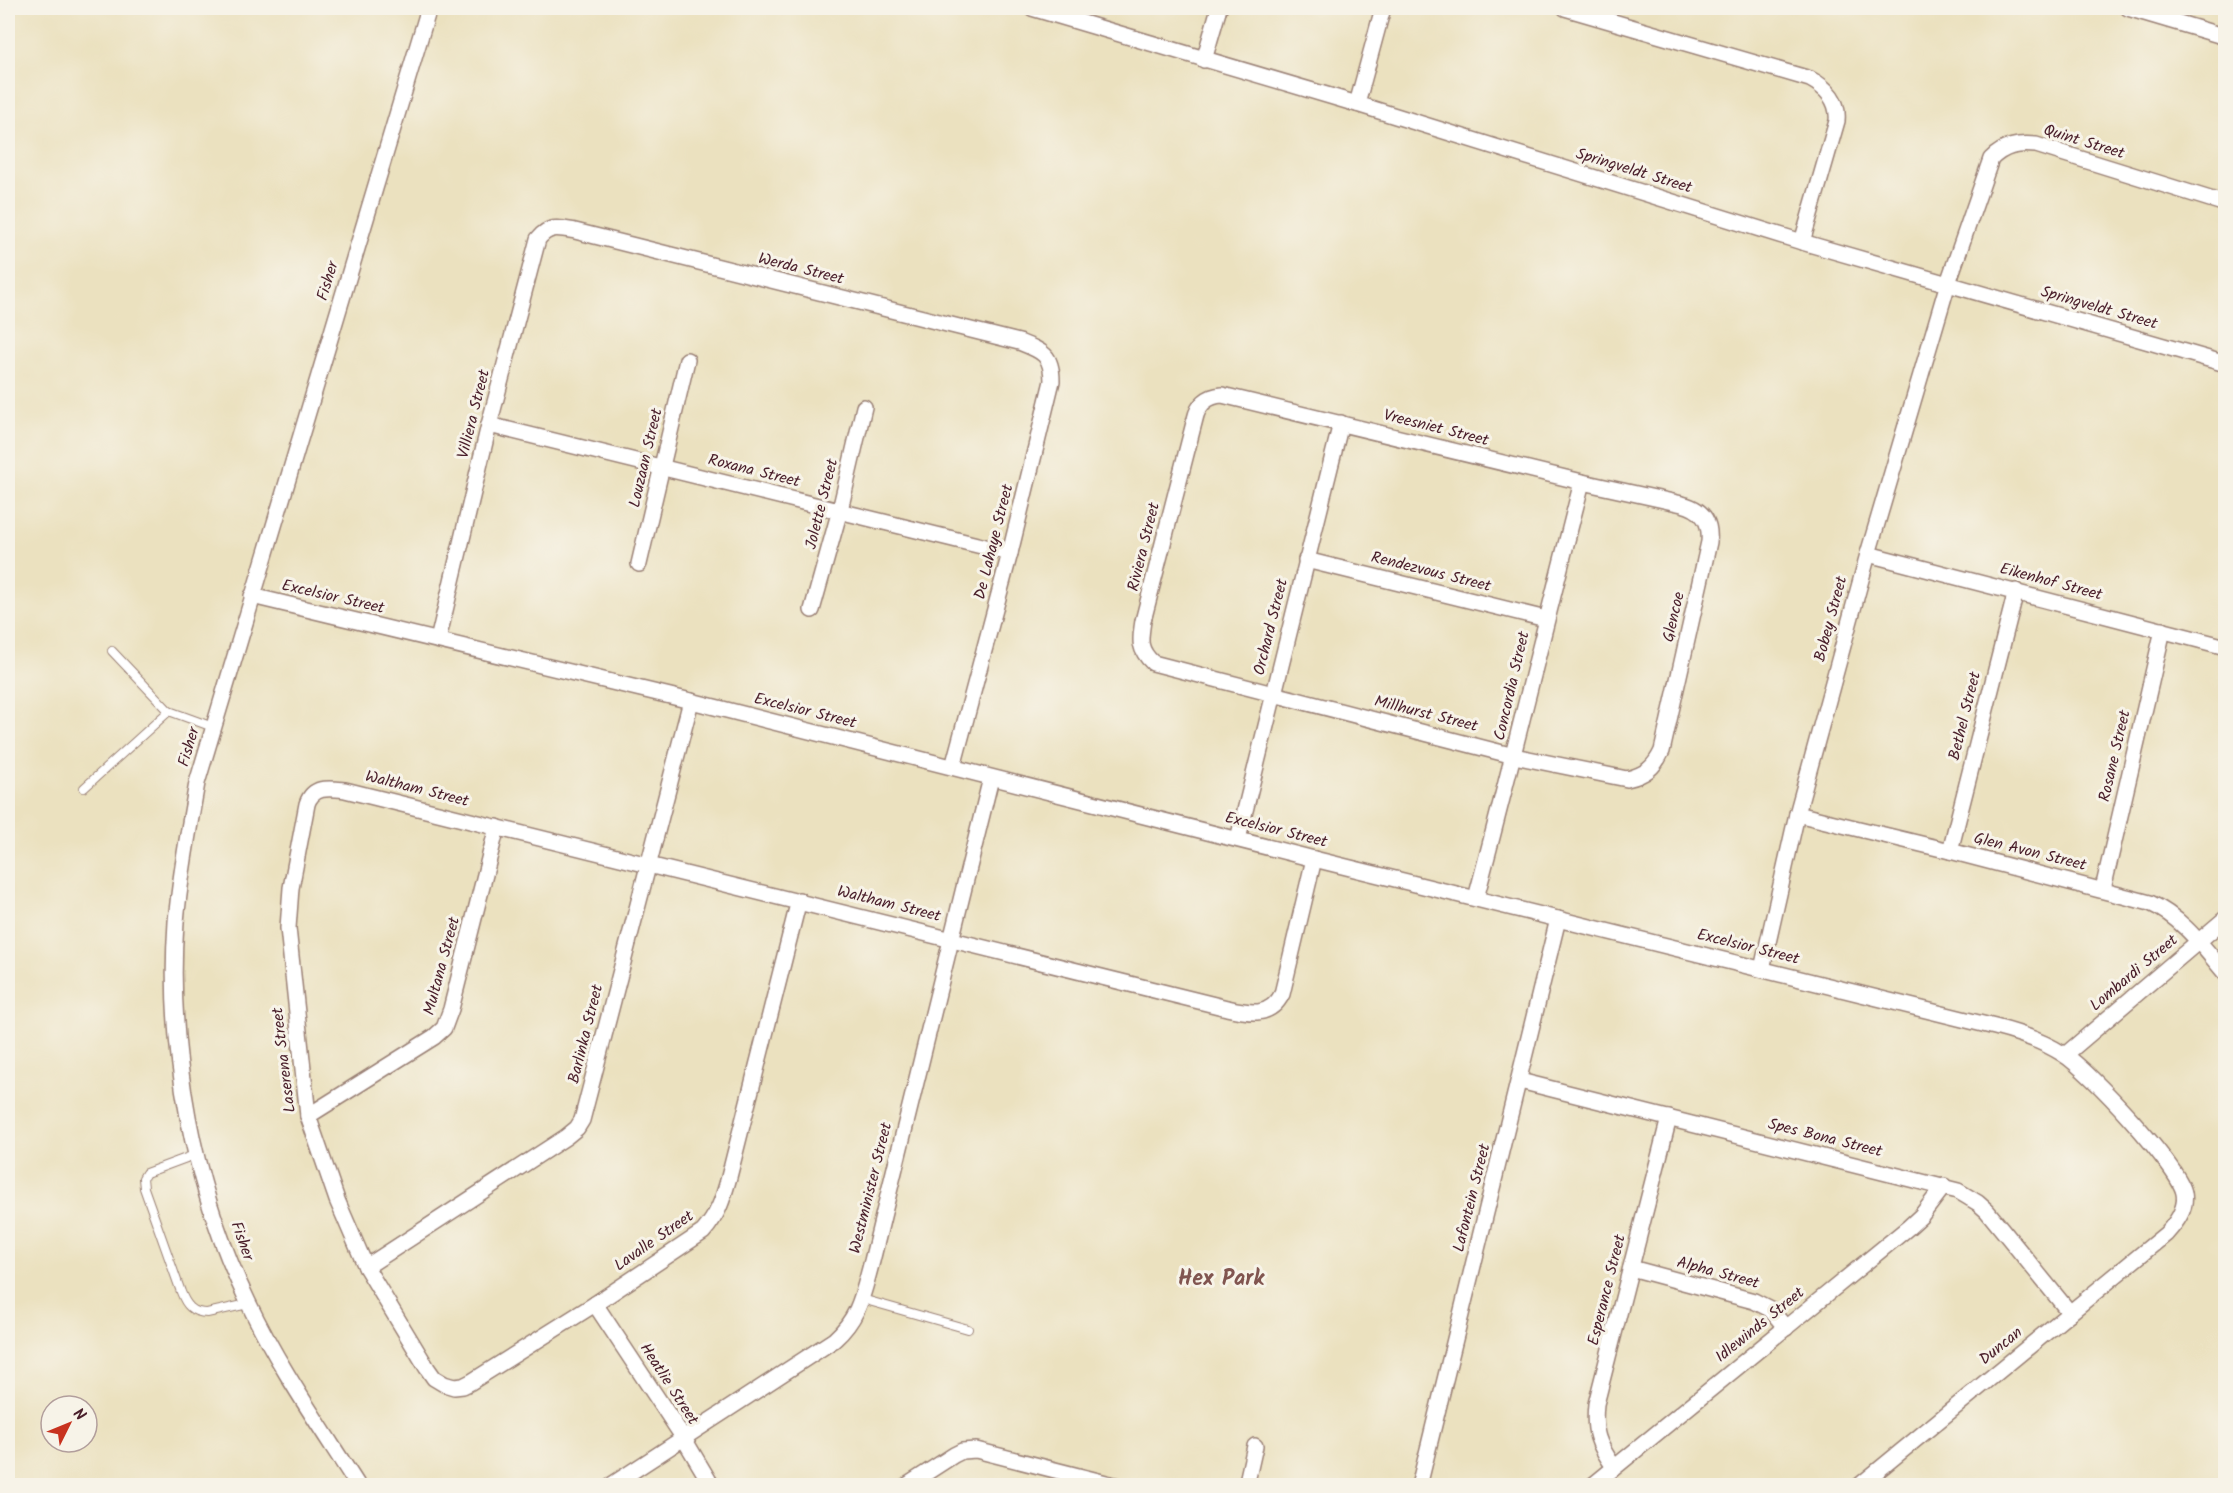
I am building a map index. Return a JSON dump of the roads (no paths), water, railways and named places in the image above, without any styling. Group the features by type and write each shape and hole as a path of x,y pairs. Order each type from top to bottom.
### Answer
{"street":[{"name":"Fisher","path":"358,1485 312,1413 248,1304 232,1268 215,1219 191,1134 176,1027 175,962 180,880 197,783 429,8"},
{"name":"Springveldt Street","path":"1032,8 1054,11 1204,60 1357,104 1802,242 2226,364"},
{"path":"1204,60 1220,8"},
{"path":"1357,104 1383,8"},
{"path":"1565,8 1810,79 1825,87 1833,99 1837,111 1837,122 1802,242"},
{"path":"2127,8 2226,37"},
{"name":"Quint Street","path":"1948,283 1991,159 1998,152 2015,145 2036,146 2226,204"},
{"name":"Villiera Street","path":"438,640 489,424 538,239 549,229 558,227 575,231"},
{"name":"Werda Street","path":"575,231 1018,342"},
{"name":"Bobey Street","path":"1762,969 1797,814 1868,554 1948,283"},
{"name":"De Lahaye Street","path":"953,767 1010,553 1052,381 1051,363 1047,356 1041,351 1018,342"},
{"name":"Louzaan Street","path":"639,564 687,360"},
{"name":"Vreesniet Street","path":"1194,419 1201,405 1214,396 1222,394 1582,482 1682,504"},
{"name":"Jolette Street","path":"812,609 840,510 864,407"},
{"name":"Riviera Street","path":"1170,669 1153,663 1147,657 1143,652 1141,635 1194,419"},
{"name":"Orchard Street","path":"1238,839 1341,423"},
{"name":"Roxana Street","path":"489,424 1010,553"},
{"name":"Concordia Street","path":"1476,898 1582,482"},
{"name":"Glencoe","path":"1662,751 1710,533 1702,514 1695,508 1682,504"},
{"name":"Eikenhof Street","path":"1868,554 2226,647"},
{"name":"Rendezvous Street","path":"1306,560 1546,619"},
{"name":"Bethel Street","path":"1950,851 2016,591"},
{"name":"Excelsior Street","path":"252,596 691,701 1314,859 2017,1033 2065,1055 2099,1084 2172,1171 2184,1194 2179,1219 2166,1234"},
{"name":"Rosane Street","path":"2103,889 2163,630"},
{"name":"Millhurst Street","path":"1170,669 1514,756 1627,779 1644,774 1651,769 1662,751"},
{"name":"Barlinka Street","path":"366,1268 577,1128 582,1120 691,701"},
{"name":"Westminister Street","path":"610,1485 834,1340 851,1323 862,1299 992,777"},
{"name":"Laserena Street","path":"345,790 320,789 313,792 309,799 288,910 288,947 309,1116 337,1200 366,1268 427,1368"},
{"name":"Waltham Street","path":"345,790 799,900 1227,1008 1259,1013 1272,1008 1281,994 1314,859"},
{"name":"Glen Avon Street","path":"1797,814 2103,889 2150,903 2178,920 2226,974"},
{"name":"Multana Street","path":"309,1116 434,1037 444,1028 452,1009 497,827"},
{"name":"Lavalle Street","path":"427,1368 444,1384 454,1387 463,1386 595,1304 703,1232 717,1214 729,1177 799,900"},
{"name":"Lombardi Street","path":"2065,1055 2226,918"},
{"name":"Lafontein Street","path":"1419,1485 1558,920"},
{"name":"Spes Bona Street","path":"1520,1081 1944,1186 1968,1196 1987,1211 2070,1313"},
{"name":"Esperance Street","path":"1614,1467 1598,1442 1594,1419 1596,1404 1669,1118"},
{"name":"Idlewinds Street","path":"1592,1485 1909,1227 1925,1212 1944,1186"},
{"name":"Duncan","path":"1859,1485 2166,1234"},
{"name":"Alpha Street","path":"1631,1268 1754,1301 1770,1309 1786,1328"},
{"name":"Heatlie Street","path":"595,1304 712,1485"},
{"path":"1246,1485 1255,1446"},
{"path":"906,1485 954,1455 976,1449 1118,1485"}],"lane":[{"path":"112,651 169,711 213,727"},
{"path":"84,788 169,711"},
{"path":"196,1154 150,1171 143,1178 144,1188 181,1292 188,1305 200,1313 207,1313 248,1304"},
{"path":"862,1299 968,1329"}],"district":[{"name":"Hex Park","path":"1221,1279"}]}
